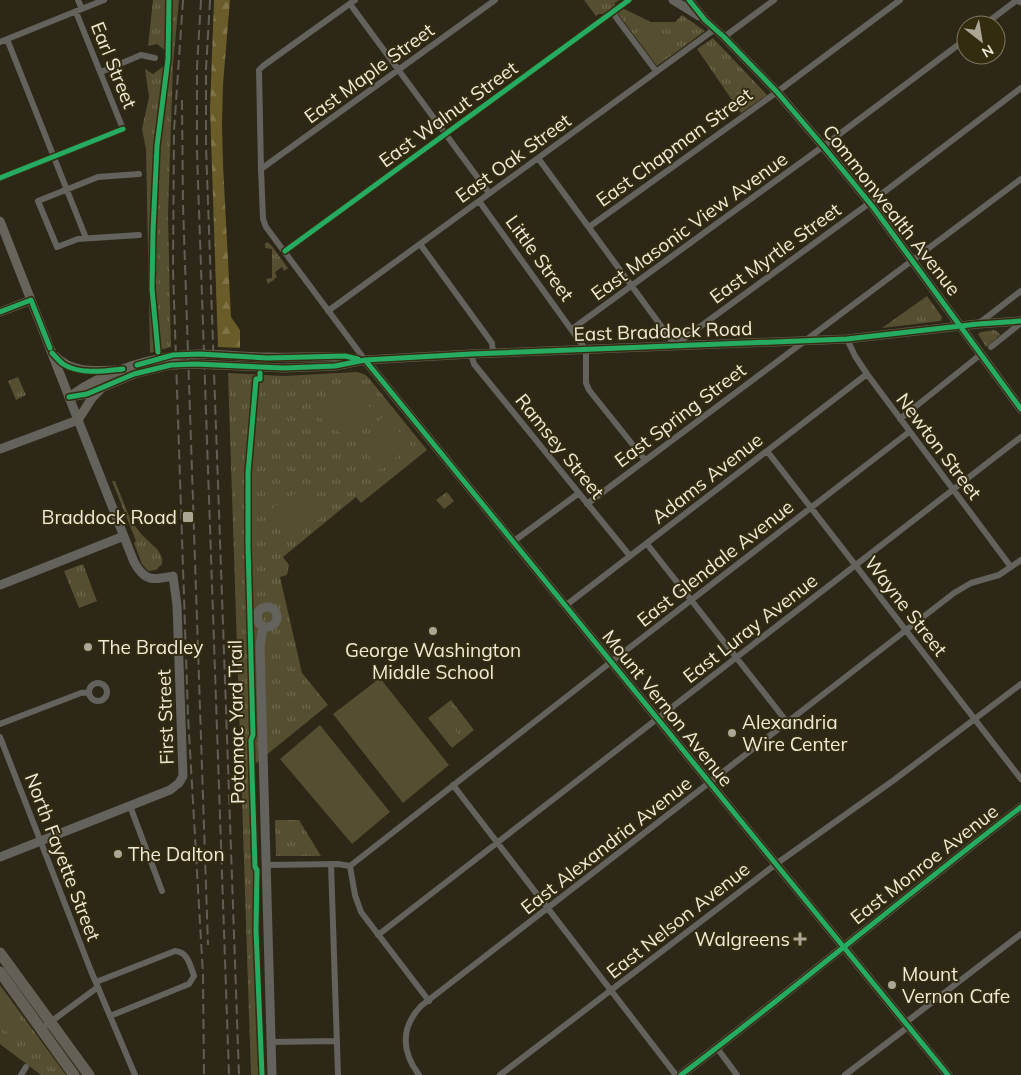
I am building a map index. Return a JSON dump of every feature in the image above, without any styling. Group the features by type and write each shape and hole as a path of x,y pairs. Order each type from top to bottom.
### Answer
{"highway":[{"path":"0,953 74,1075"},
{"path":"0,972 89,1075"}],"main road":[{"path":"0,222 69,397"},
{"path":"0,312 31,300"},
{"name":"East Braddock Road","path":"69,397 87,394 134,374 171,365 195,364 284,368 334,366 365,360 471,354 847,339 978,324 1021,322"},
{"path":"52,353 63,364 75,369 88,371 123,370"},
{"name":"East Braddock Road","path":"69,397 84,387 123,370 165,357 199,354 268,358 345,356 365,360"},
{"name":"Mount Vernon Avenue","path":"365,360 948,1075"},
{"path":"78,420 92,398 105,385"}],"street":[{"name":"Earl Street","path":"54,156 123,129 79,10 78,0"},
{"path":"0,42 104,0"},
{"name":"East Maple Street","path":"260,169 495,0"},
{"name":"East Walnut Street","path":"285,251 629,0"},
{"name":"Commonwealth Avenue","path":"673,0 705,20 724,36 777,92 824,146 869,203 1021,409"},
{"name":"Commonwealth Avenue","path":"689,0 705,20"},
{"path":"724,36 774,0"},
{"name":"East Chapman Street","path":"590,227 777,92 900,0"},
{"path":"998,15 1019,0"},
{"path":"352,2 398,70 489,193"},
{"name":"Mount Vernon Avenue","path":"352,2 259,70 260,169 266,227 365,360"},
{"path":"612,12 656,71"},
{"name":"East Oak Street","path":"328,311 716,29"},
{"path":"7,39 86,238"},
{"name":"East Masonic View Avenue","path":"572,329 824,146 956,47"},
{"path":"101,72 141,55 154,58"},
{"name":"East Myrtle Street","path":"675,345 869,203 1021,88"},
{"path":"0,178 54,156"},
{"path":"538,158 675,345"},
{"path":"139,174 98,177 38,201 57,247 78,239 140,235"},
{"name":"East Spring Street","path":"587,504 1021,179"},
{"name":"Little Street","path":"479,201 586,350"},
{"path":"420,244 492,343 493,353"},
{"path":"978,324 1021,291"},
{"path":"991,347 1021,322"},
{"name":"Newton Street","path":"847,339 867,374 1011,567"},
{"path":"586,350 586,383 589,390 645,460"},
{"name":"Ramsey Street","path":"471,354 474,364 630,556"},
{"path":"900,419 980,355"},
{"name":"Adams Avenue","path":"565,606 867,374"},
{"path":"0,585 124,536 69,397"},
{"path":"0,449 78,420"},
{"name":"East Glendale Avenue","path":"350,869 453,785 910,432"},
{"name":"East Luray Avenue","path":"378,936 1021,437"},
{"name":"Wayne Street","path":"767,451 1021,779"},
{"path":"514,542 579,493"},
{"name":"First Street","path":"0,857 172,788 179,783 183,776 177,605 173,576 153,579 142,574 134,562 124,536"},
{"path":"647,544 787,722"},
{"name":"East Alexandria Avenue","path":"419,1075 406,1050 406,1031 414,1015 429,1000 962,588 999,575 1021,560"},
{"path":"263,627 260,645 272,1075"},
{"name":"East Nelson Avenue","path":"500,1075 776,864 894,780 1021,684"},
{"path":"0,724 80,693 89,692"},
{"name":"North Fayette Street","path":"0,737 97,985 135,1075"},
{"path":"453,785 676,1075"},
{"path":"130,806 162,891"},
{"name":"East Monroe Avenue","path":"681,1075 790,991 843,946 1021,807"},
{"path":"265,866 331,864 350,869 358,907 378,936 429,1000"},
{"path":"331,864 338,1075"},
{"path":"845,1075 1021,934"},
{"path":"46,1026 97,985 175,951 182,951 186,955 194,976 190,984 110,1016"},
{"path":"271,1042 337,1041"},
{"path":"717,1048 737,1075"},
{"path":"21,1075 26,1067"}],"green space":[{"path":"153,0 179,0 173,64 168,215 171,347 150,353 146,149 142,129 149,97 145,69 153,74 164,66 166,51 157,44 148,46"},
{"path":"214,0 230,0 223,84 223,165 231,317 240,330 240,348 218,347 210,109"},
{"path":"584,0 619,0 614,4 651,22 675,22 682,15 705,31 657,66 619,15 599,14 596,16"},
{"path":"647,26 652,27 671,53 657,63 635,34"},
{"path":"713,38 767,95 741,113 697,49"},
{"path":"267,242 288,268 284,271 282,267 275,272 277,277 268,284 266,279 272,278 272,249 265,248"},
{"path":"927,296 942,317 941,321 882,328"},
{"path":"995,330 1000,335 986,347 978,334"},
{"path":"357,372 368,377 427,450 361,503 356,497 283,557 289,565 287,575 280,577 302,673 328,705 254,765 264,1075 251,1075 228,373 284,376"},
{"path":"18,377 26,395 16,400 8,381"},
{"path":"355,384 359,387 376,420 361,431 343,434 326,425 314,408"},
{"path":"384,415 409,443 409,448 378,471 370,458 365,442 373,427"},
{"path":"112,481 115,481 131,521 158,550 162,558 162,564 156,570 148,571 142,564 134,543 136,541"},
{"path":"300,492 318,499 331,510 293,538 287,537 273,507 286,498"},
{"path":"447,492 454,501 444,509 436,500"},
{"path":"83,564 97,601 79,608 64,571"},
{"path":"380,678 449,765 403,803 333,714"},
{"path":"451,700 474,730 452,748 428,718"},
{"path":"453,707 468,725 460,731 445,713"},
{"path":"443,715 458,733 449,740 434,722"},
{"path":"320,725 390,812 352,844 280,759"},
{"path":"275,820 299,820 321,856 276,856"},
{"path":"0,985 66,1075 41,1075 0,1044"},
{"path":"0,995 8,1006 10,1005 29,1032 14,1042 0,1022"}],"railway":[{"path":"183,0 174,131 173,270 188,716 203,975 204,1075"},
{"path":"201,0 197,67 197,152 229,1075"},
{"path":"210,0 206,69 206,146 239,1075"},
{"path":"182,100 183,205 208,945"}],"cycle path":[{"path":"158,352 152,289 153,231 157,146 168,59 169,0"},
{"path":"285,251 629,0"},
{"path":"689,0 705,20 777,92 873,207 1021,409"},
{"path":"0,178 123,129"},
{"path":"0,312 31,300 50,348"},
{"path":"69,397 87,394 134,374 171,365 195,364 284,368 335,366 365,360 471,354 847,339 1021,321"},
{"path":"52,353 63,364 77,370 108,371 123,369"},
{"path":"137,365 173,355 199,354 268,358 345,356 358,359"},
{"path":"365,360 948,1075"},
{"name":"Potomac Yard Trail","path":"260,373 260,379 256,379 248,473 248,545 253,735 251,740 255,867 257,870 256,930 262,1075"},
{"path":"681,1075 1021,807"}],"place":[{"name":"Braddock Road","path":"188,517"},
{"name":"George Washington Middle School","path":"433,631"},
{"name":"The Bradley","path":"88,647"},
{"name":"Alexandria Wire Center","path":"732,733"},
{"name":"The Dalton","path":"118,854"},
{"name":"Walgreens","path":"800,939"},
{"name":"Mount Vernon Cafe","path":"892,985"}]}
